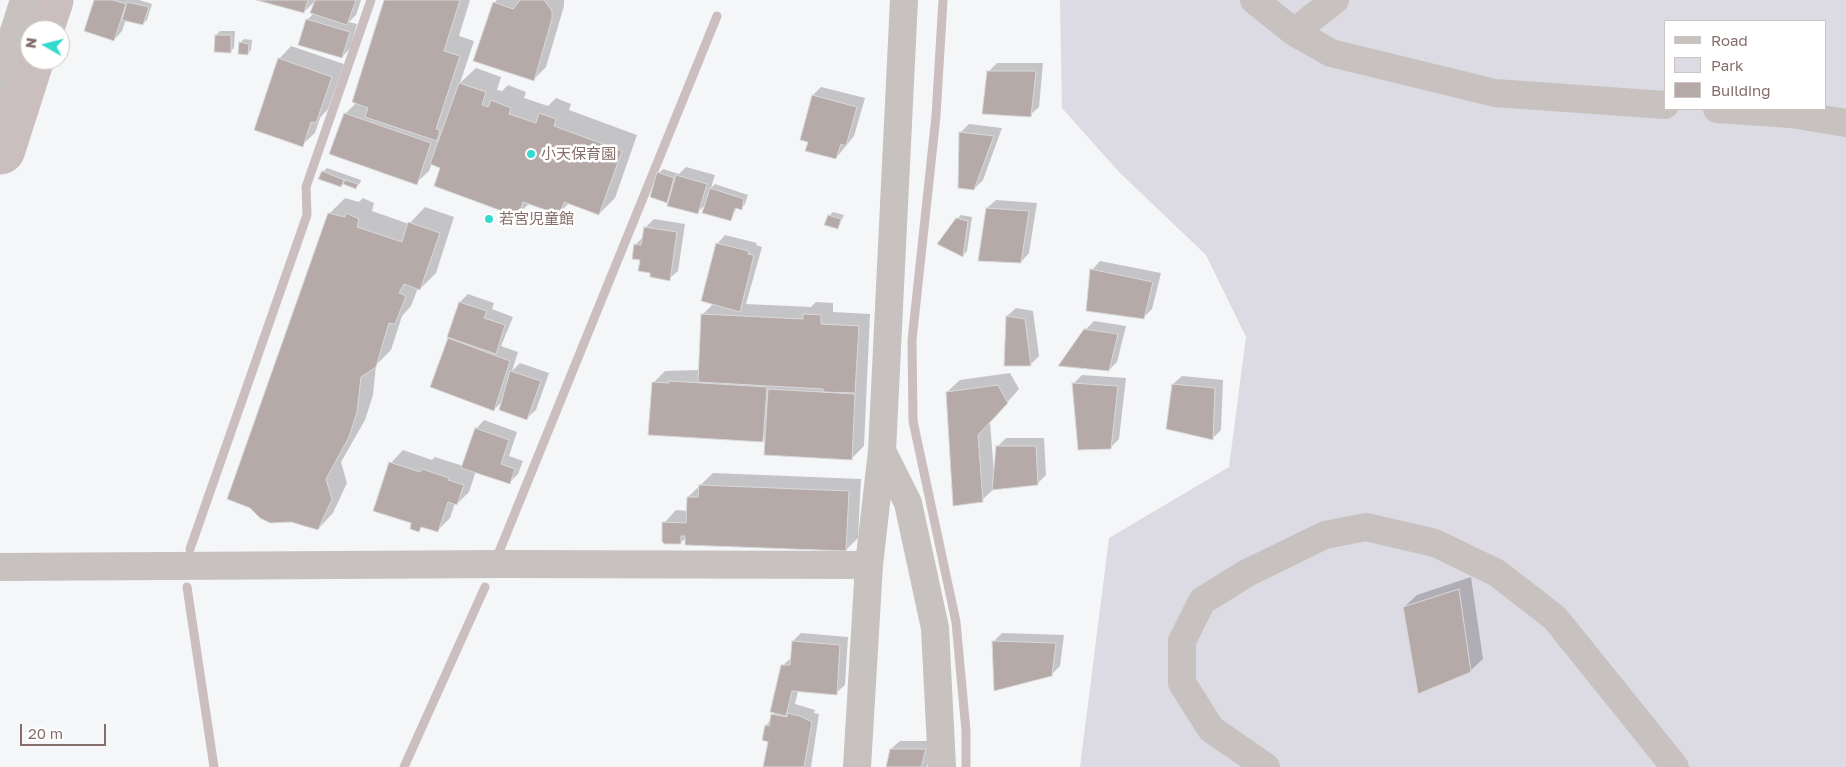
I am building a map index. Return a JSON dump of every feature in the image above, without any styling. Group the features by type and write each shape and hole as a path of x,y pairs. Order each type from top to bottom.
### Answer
{"street":[{"path":"0,75 24,0"},
{"path":"857,767 870,565 882,451 904,0"},
{"path":"1254,0 1294,32 1331,53 1494,93 1664,105"},
{"path":"1294,32 1336,0"},
{"path":"1732,110 1791,114 1846,123"},
{"path":"882,451 908,503 935,628 942,767"},
{"path":"1266,767 1211,729 1182,683 1182,641 1202,601 1247,573 1325,536 1366,527 1435,543 1497,573 1519,590 1555,618 1675,767"},
{"path":"0,567 503,564 870,565"}],"green space":[{"path":"1060,0 1846,0 1846,767 1080,767 1109,538 1229,467 1246,337 1206,255 1119,172 1062,108"}],"building":[{"path":"94,0 113,0 126,4 114,41 84,31"},
{"path":"256,0 308,0 304,13"},
{"path":"315,0 356,0 347,25 310,13"},
{"path":"384,0 460,0 444,51 460,56 436,129 440,130 437,141 365,117 368,108 352,102"},
{"path":"520,0 544,0 552,11 552,19 534,81 473,61 493,2 513,9"},
{"path":"127,2 149,7 143,25 122,20"},
{"path":"306,19 350,32 342,58 298,45"},
{"path":"215,35 231,35 231,53 214,52"},
{"path":"239,42 249,44 248,55 238,54"},
{"path":"278,58 332,77 316,123 311,122 303,147 254,130"},
{"path":"987,71 1036,71 1031,117 982,114"},
{"path":"459,83 486,92 482,105 488,107 491,100 511,108 509,114 536,123 539,113 556,119 554,126 622,151 599,215 564,202 560,215 523,202 518,217 434,186 440,168 430,164"},
{"path":"812,95 857,107 846,146 841,144 836,159 805,151 808,142 800,140"},
{"path":"344,113 431,143 417,185 329,154"},
{"path":"959,132 994,136 974,190 958,188"},
{"path":"322,171 344,180 341,187 318,179"},
{"path":"657,172 674,178 667,203 650,197"},
{"path":"676,175 707,184 698,214 667,206"},
{"path":"345,180 358,184 356,189 343,184"},
{"path":"710,188 744,199 742,210 735,208 731,221 702,213"},
{"path":"986,208 1029,211 1021,263 978,261"},
{"path":"328,213 345,217 346,213 359,219 357,227 402,242 408,222 440,233 420,290 404,284 399,293 406,296 395,324 389,323 376,367 361,377 357,412 349,437 326,479 332,499 318,530 291,522 270,523 260,518 250,508 227,499"},
{"path":"828,215 841,219 838,229 824,225"},
{"path":"956,218 968,221 963,257 937,244"},
{"path":"644,227 677,232 670,281 650,277 650,273 638,271 640,260 632,259 634,244 641,245"},
{"path":"716,243 749,251 748,254 754,255 740,312 701,301"},
{"path":"1090,269 1153,282 1144,319 1086,311"},
{"path":"459,302 487,311 484,318 505,325 496,354 447,337"},
{"path":"701,314 803,319 803,314 821,315 821,324 859,326 855,393 823,392 823,389 698,382"},
{"path":"1006,316 1025,319 1031,366 1004,366"},
{"path":"1084,329 1118,334 1109,371 1058,366"},
{"path":"448,338 510,361 494,411 430,387"},
{"path":"510,371 541,381 527,420 499,410"},
{"path":"669,381 767,387 763,442 648,435 652,382 669,383"},
{"path":"1072,383 1118,386 1111,449 1078,450"},
{"path":"1172,384 1215,388 1213,440 1166,429"},
{"path":"998,385 1008,403 978,435 983,502 953,506 946,392"},
{"path":"768,389 855,394 852,460 764,455"},
{"path":"475,428 509,440 501,464 515,469 510,484 461,468"},
{"path":"996,446 1036,446 1038,485 992,490"},
{"path":"389,462 420,472 422,469 464,485 457,505 448,502 438,532 421,527 419,532 410,529 411,523 373,511"},
{"path":"699,485 849,491 846,551 685,545 685,536 681,536 681,544 665,544 662,542 662,522 686,523 687,497 698,497"},
{"path":"1459,589 1471,672 1418,694 1403,607"},
{"path":"792,641 840,645 837,695 792,691 786,716 770,712 781,665 790,665"},
{"path":"992,641 1056,643 1052,676 994,691"},
{"path":"787,713 800,716 812,722 804,767 763,767 768,742 762,740 765,725 769,726 771,714 787,717"},
{"path":"890,749 926,749 921,767 886,767"}],"waterway":[{"path":"41,20 48,0"},
{"path":"190,549 307,215 306,187 371,0"},
{"path":"943,0 936,116 912,340 913,421 956,622 966,731 966,767"},
{"path":"499,552 717,16"},
{"path":"0,149 25,70"},
{"path":"187,587 214,767"},
{"path":"404,767 485,587"}],"place":[{"name":"小天保育園","path":"531,154"},
{"name":"若宮児童館","path":"489,219"}]}
